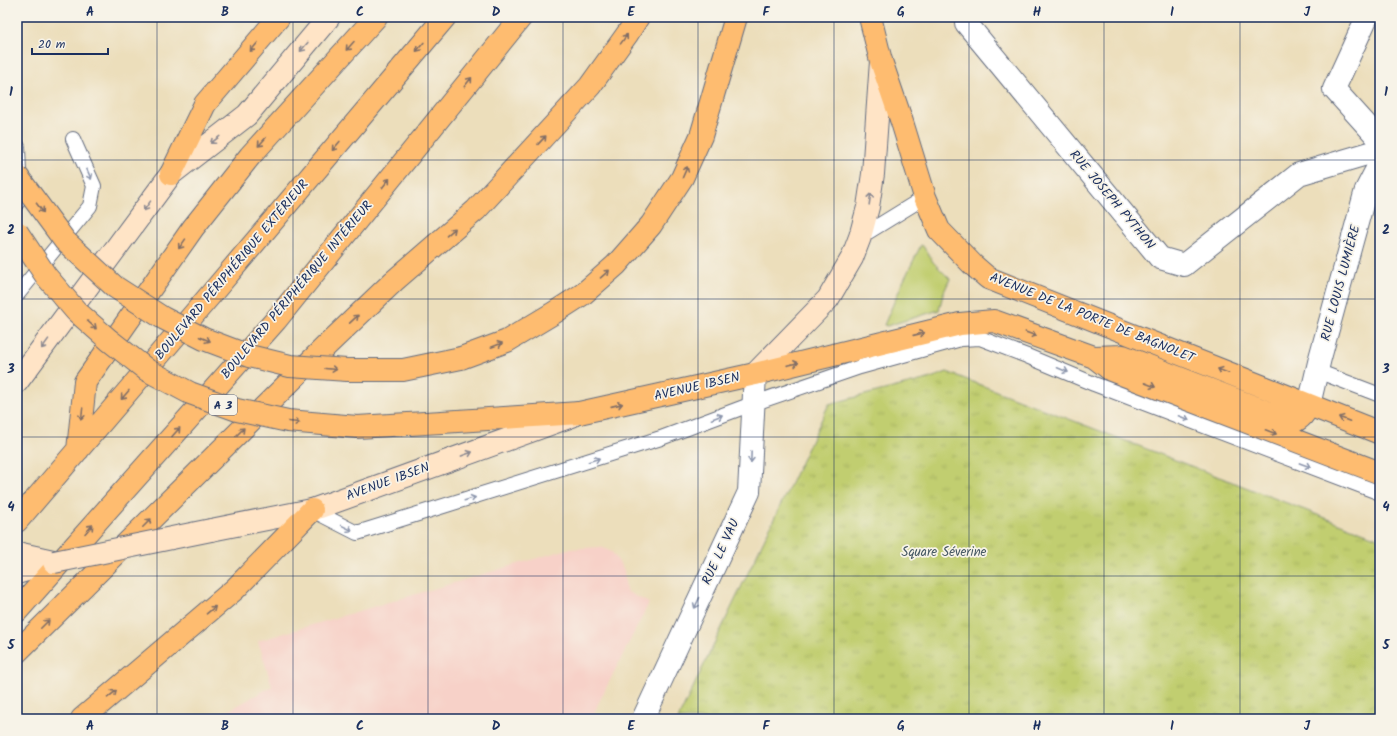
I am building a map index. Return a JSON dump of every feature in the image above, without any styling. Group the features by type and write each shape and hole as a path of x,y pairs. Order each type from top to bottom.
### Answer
{"main road":[{"path":"17,382 170,174 205,104 279,17"},
{"path":"170,174 247,115 329,17"},
{"path":"78,450 86,382 193,228 250,156 376,17"},
{"name":"BOULEVARD PÉRIPHÉRIQUE EXTÉRIEUR","path":"17,521 445,17"},
{"name":"BOULEVARD PÉRIPHÉRIQUE INTÉRIEUR","path":"17,611 276,320 521,17"},
{"path":"17,652 326,346 394,281 476,210 590,86 638,17"},
{"path":"17,176 65,241 115,287 163,318 204,339 249,356 283,364 347,370 403,370 461,358 507,341 583,294 616,265 651,225 682,178 701,136 736,17"},
{"name":"AVENUE DE LA PORTE DE BAGNOLET","path":"870,17 881,61 902,122 925,197 939,230 988,278 1380,433"},
{"path":"755,374 828,298 852,258 860,237 868,207 873,174 881,61"},
{"name":"A 3","path":"17,232 46,276 76,311 109,340 147,370 190,393 237,410 288,421 357,427 579,413"},
{"path":"755,374 960,324 994,320 1094,357 1111,370 1380,473"},
{"path":"1094,357 1123,356 1293,422 1298,420 1304,414 1309,405"},
{"name":"AVENUE IBSEN","path":"17,573 54,562 312,510 579,413 755,374"},
{"path":"82,719 235,588 312,510"},
{"path":"17,553 54,562"}],"street":[{"name":"RUE JOSEPH PYTHON","path":"966,17 966,23 1160,258 1184,265 1299,174 1380,150"},
{"path":"1367,17 1334,89 1380,140"},
{"name":"RUE LOUIS LUMIÈRE","path":"1309,405 1366,190 1380,163"},
{"name":"RUE LE VAU","path":"643,719 749,492 752,404 755,374"}],"lane":[{"path":"17,295 90,206 94,186 73,139"},
{"path":"17,145 20,196 17,203"},
{"path":"860,237 925,197"},
{"path":"994,320 1027,356"},
{"path":"312,510 357,533 661,438 752,404 860,367 961,339 980,338 1094,384 1380,493"},
{"path":"1317,371 1380,396"}],"shaded area":[{"path":"601,547 612,552 624,570 626,591 649,603 598,704 592,719 214,719 272,686 258,641 568,549"}],"green space":[{"path":"921,245 933,262 950,279 943,294 939,310 887,326 884,325 901,286"},
{"name":"Square Séverine","path":"947,372 1380,539 1380,719 678,719 829,404 928,379"}]}
